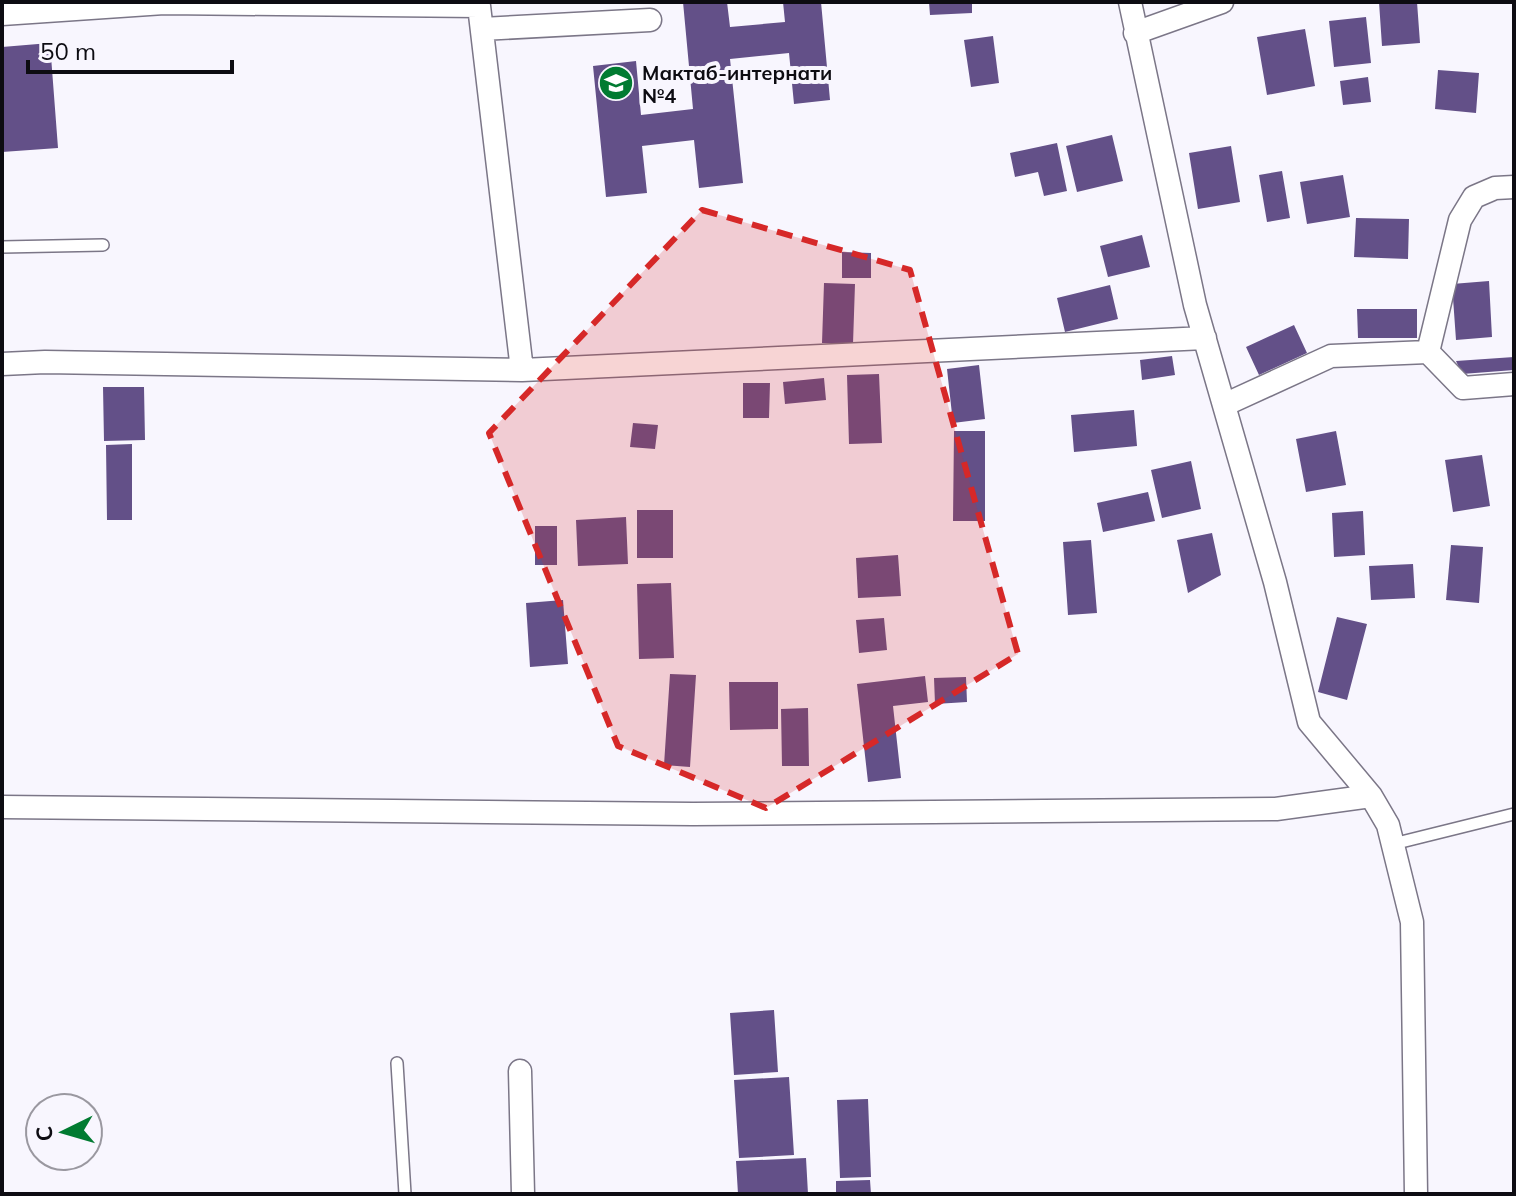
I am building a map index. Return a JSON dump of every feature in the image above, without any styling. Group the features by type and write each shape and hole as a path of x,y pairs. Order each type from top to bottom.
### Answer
{"street":[{"path":"1130,2 1195,305 1275,582 1309,722 1371,796 1388,825 1412,922 1416,1194"},
{"path":"1135,33 1222,2"},
{"path":"2,14 164,3 479,4 522,370"},
{"path":"482,29 650,20"},
{"path":"1428,352 1460,220 1474,197 1495,188 1514,187"},
{"path":"2,364 45,362 522,370 1205,338"},
{"path":"1224,405 1331,356 1428,352 1463,388 1514,384"},
{"path":"2,807 693,814 1276,809 1371,796"},
{"path":"520,1071 523,1194"}],"lane":[{"path":"2,247 103,245"},
{"path":"1393,844 1514,814"},
{"path":"397,1063 405,1194"}],"highlighted area":[{"path":"702,210 910,270 1018,654 766,808 618,746 489,433"}],"building":[{"name":"Мактаб-интернати №4","path":"683,2 727,2 730,27 785,22 783,2 821,2 830,100 794,104 789,53 730,59 743,183 699,188 694,140 642,146 647,193 606,197 593,66 636,61 641,115 693,109"},
{"path":"929,2 972,2 972,13 930,15"},
{"path":"1379,2 1417,2 1420,43 1382,46"},
{"path":"1366,17 1371,63 1334,67 1329,21"},
{"path":"1305,29 1315,86 1267,95 1257,37"},
{"path":"993,36 999,83 971,87 964,40"},
{"path":"50,43 58,148 2,152 2,47"},
{"path":"1438,70 1479,73 1476,113 1435,109"},
{"path":"1368,77 1371,102 1343,105 1340,81"},
{"path":"1112,135 1123,181 1077,192 1066,146"},
{"path":"1057,143 1067,191 1044,196 1038,172 1015,177 1010,153"},
{"path":"1231,146 1240,202 1198,209 1189,153"},
{"path":"1282,171 1290,218 1267,222 1259,175"},
{"path":"1343,175 1350,217 1307,224 1300,182"},
{"path":"1356,218 1409,219 1408,259 1354,257"},
{"path":"1142,235 1150,267 1108,277 1100,246"},
{"path":"842,252 871,253 871,278 842,278"},
{"path":"1489,281 1492,337 1456,340 1452,284"},
{"path":"824,283 855,284 853,344 822,343"},
{"path":"1110,285 1118,319 1065,332 1057,298"},
{"path":"1357,309 1417,309 1417,338 1358,338"},
{"path":"1294,325 1307,353 1259,375 1246,347"},
{"path":"1172,356 1175,375 1142,380 1140,360"},
{"path":"1514,357 1514,370 1462,374 1456,361"},
{"path":"979,365 985,419 953,423 947,369"},
{"path":"879,374 882,443 849,444 847,375"},
{"path":"824,378 826,400 785,404 783,382"},
{"path":"743,383 770,383 769,418 743,418"},
{"path":"103,387 144,387 145,440 104,441"},
{"path":"1134,410 1137,446 1074,452 1071,415"},
{"path":"633,423 658,425 655,449 630,447"},
{"path":"954,431 985,431 985,521 953,521"},
{"path":"1336,431 1346,485 1306,492 1296,439"},
{"path":"132,444 132,520 107,520 106,445"},
{"path":"1482,455 1490,506 1453,512 1445,460"},
{"path":"1191,461 1201,509 1162,518 1151,470"},
{"path":"1148,492 1155,521 1103,532 1097,503"},
{"path":"637,510 673,510 673,558 637,558"},
{"path":"1363,511 1365,555 1334,557 1332,513"},
{"path":"626,517 628,564 578,566 576,520"},
{"path":"535,526 557,526 557,565 535,565"},
{"path":"1212,533 1221,575 1188,593 1177,540"},
{"path":"1091,540 1097,613 1068,615 1063,542"},
{"path":"1451,545 1483,547 1479,603 1446,600"},
{"path":"898,555 901,596 858,598 856,558"},
{"path":"1413,564 1415,598 1371,600 1369,566"},
{"path":"671,583 674,658 639,659 637,584"},
{"path":"563,600 568,664 530,667 526,603"},
{"path":"1337,617 1367,624 1347,700 1318,692"},
{"path":"884,618 887,650 859,653 856,620"},
{"path":"670,674 696,675 690,767 664,765"},
{"path":"925,676 928,702 893,706 901,778 868,782 857,684"},
{"path":"966,677 967,702 935,704 934,678"},
{"path":"729,682 778,682 778,729 730,730"},
{"path":"808,708 809,766 782,766 781,709"},
{"path":"774,1010 778,1072 734,1075 730,1013"},
{"path":"789,1077 794,1155 739,1158 734,1080"},
{"path":"868,1099 871,1177 840,1178 837,1100"},
{"path":"806,1158 808,1194 738,1194 736,1161"},
{"path":"870,1180 871,1194 836,1194 836,1181"}],"place":[{"name":"Мактаб-интернати №4","path":"616,83"}]}
